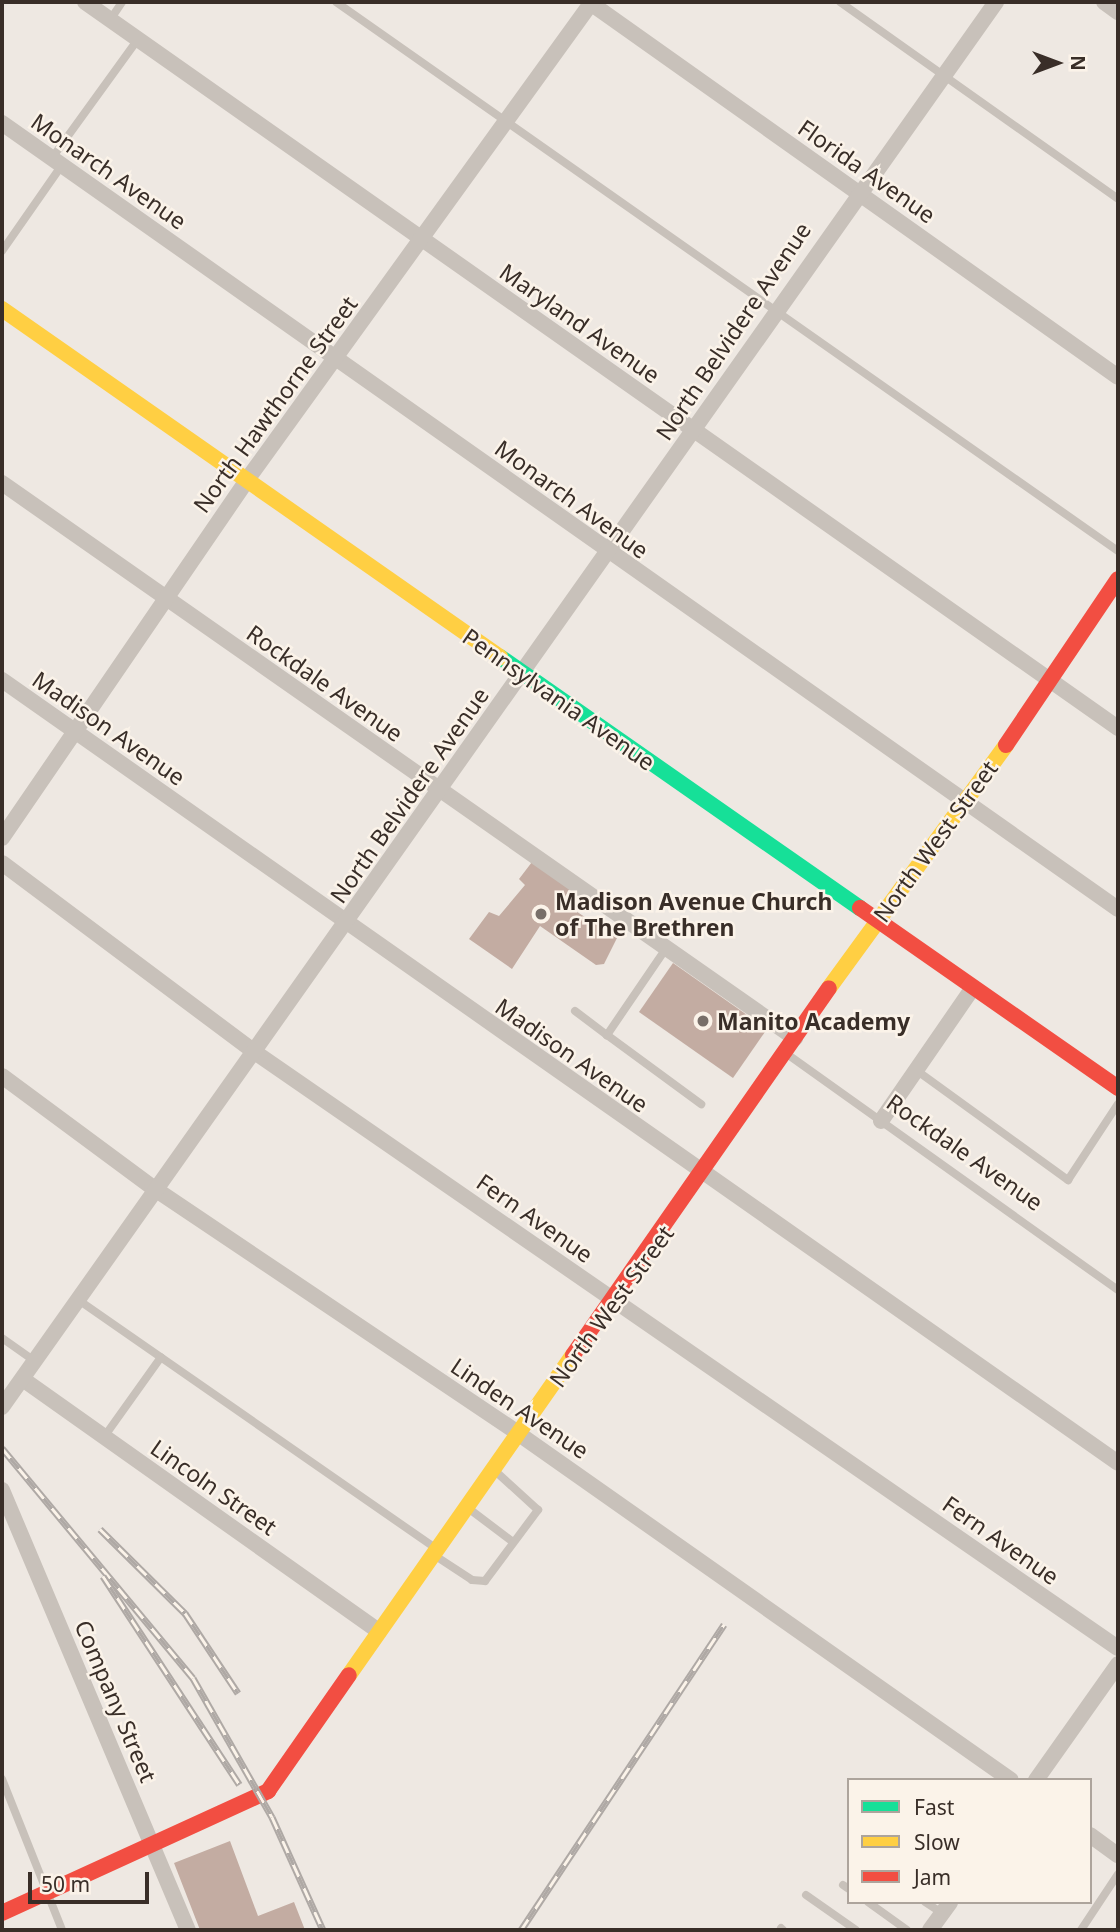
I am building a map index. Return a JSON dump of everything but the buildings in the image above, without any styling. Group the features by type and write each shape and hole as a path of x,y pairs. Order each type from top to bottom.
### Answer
{"street":[{"name":"Maryland Avenue","path":"85,2 1052,683 1118,726"},
{"name":"North Hawthorne Street","path":"2,838 249,477 591,2"},
{"name":"Florida Avenue","path":"591,2 1118,377"},
{"name":"North Belvidere Avenue","path":"2,1407 24,1380 152,1187 256,1053 776,311 856,192 996,2"},
{"path":"1104,2 1118,12"},
{"name":"Monarch Avenue","path":"2,123 961,803 1118,909"},
{"name":"Pennsylvania Avenue","path":"2,309 249,477 875,923 1118,1088"},
{"name":"Rockdale Avenue","path":"2,483 164,599 795,1038"},
{"name":"North West Street","path":"2,1913 154,1848 268,1791 433,1551 703,1176 875,923 1052,683 1118,579"},
{"name":"Madison Avenue","path":"2,680 703,1176 1118,1463"},
{"name":"Fern Avenue","path":"2,863 256,1053 1118,1648"},
{"path":"881,1121 972,989"},
{"name":"Linden Avenue","path":"2,1076 152,1187 519,1434 1008,1778"},
{"name":"Lincoln Street","path":"24,1380 379,1631"},
{"name":"Company Street","path":"2,1490 188,1930"},
{"path":"1037,1778 1118,1664"},
{"path":"1092,1836 1118,1855"},
{"path":"930,1930 946,1908"}],"lane":[{"path":"110,20 122,2"},
{"path":"336,2 1118,551"},
{"path":"840,2 1118,200"},
{"path":"2,251 138,39"},
{"path":"607,1035 667,947"},
{"path":"575,1011 701,1104"},
{"name":"Rockdale Avenue","path":"785,1052 1118,1290"},
{"path":"916,1070 1068,1180 1118,1104"},
{"path":"78,1299 433,1551 481,1582 538,1505 493,1469"},
{"path":"2,1338 36,1362"},
{"path":"104,1437 161,1357"},
{"path":"466,1506 513,1542"},
{"path":"2,1779 62,1930"},
{"path":"1081,1930 1118,1874"},
{"path":"806,1895 856,1930"},
{"path":"871,1904 907,1930"}],"railway":[{"path":"2,1448 193,1678 272,1817 323,1930"},
{"path":"100,1529 185,1613 238,1693"},
{"path":"103,1576 239,1784"},
{"path":"521,1930 724,1624"}],"traffic: fast":[{"path":"500,657 860,908"}],"traffic: slow":[{"path":"2,309 500,657"},
{"path":"829,988 1006,745"},
{"path":"349,1675 573,1355"}],"traffic: jam":[{"path":"1006,745 1118,579"},
{"path":"860,908 1118,1088"},
{"path":"573,1355 829,988"},
{"path":"2,1913 268,1791 349,1675"}],"place":[{"name":"Madison Avenue Church of The Brethren","path":"541,914"},
{"name":"Manito Academy","path":"703,1021"}]}
